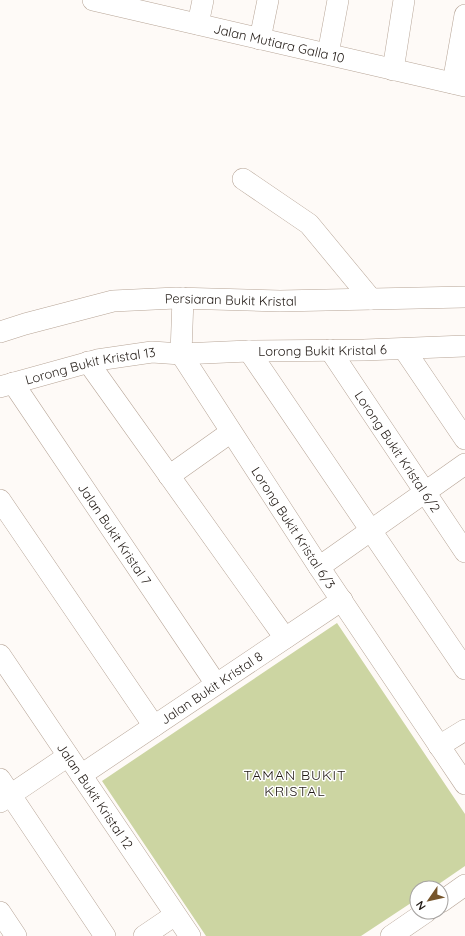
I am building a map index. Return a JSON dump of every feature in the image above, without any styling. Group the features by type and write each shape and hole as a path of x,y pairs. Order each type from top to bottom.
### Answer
{"street":[{"name":"Jalan Mutiara Galla 10","path":"93,0 136,5 198,24 459,85"},
{"path":"198,24 203,0"},
{"path":"260,39 268,0"},
{"path":"328,54 338,0"},
{"path":"393,70 404,0"},
{"path":"459,85 465,15"},
{"path":"243,179 309,224 371,299"},
{"name":"Persiaran Bukit Kristal","path":"0,332 25,324 114,302 183,298 280,301 465,296"},
{"path":"181,354 183,298"},
{"name":"Lorong Bukit Kristal 6","path":"181,354 465,346"},
{"path":"404,348 465,439"},
{"name":"Lorong Bukit Kristal 6/2","path":"330,350 465,552"},
{"path":"249,351 465,669"},
{"name":"Lorong Bukit Kristal 13","path":"7,385 96,360 152,352 181,354"},
{"name":"Lorong Bukit Kristal 6/3","path":"181,354 319,567 439,746 459,762 465,784"},
{"path":"88,362 285,638"},
{"name":"Jalan Bukit Kristal 7","path":"7,385 216,684"},
{"path":"169,476 232,432"},
{"path":"319,567 465,464"},
{"path":"0,500 154,726"},
{"name":"Jalan Bukit Kristal 8","path":"81,775 342,600"},
{"name":"Jalan Bukit Kristal 12","path":"0,655 190,936"},
{"path":"439,746 465,730"},
{"path":"68,756 4,792 106,936"},
{"path":"0,912 16,936"},
{"path":"144,936 175,914"},
{"path":"391,936 414,920"}],"green space":[{"path":"337,623 465,814 465,866 445,880 409,880 409,904 361,936 206,936 102,781"}],"district":[{"name":"TAMAN BUKIT KRISTAL","path":"295,784"}]}
